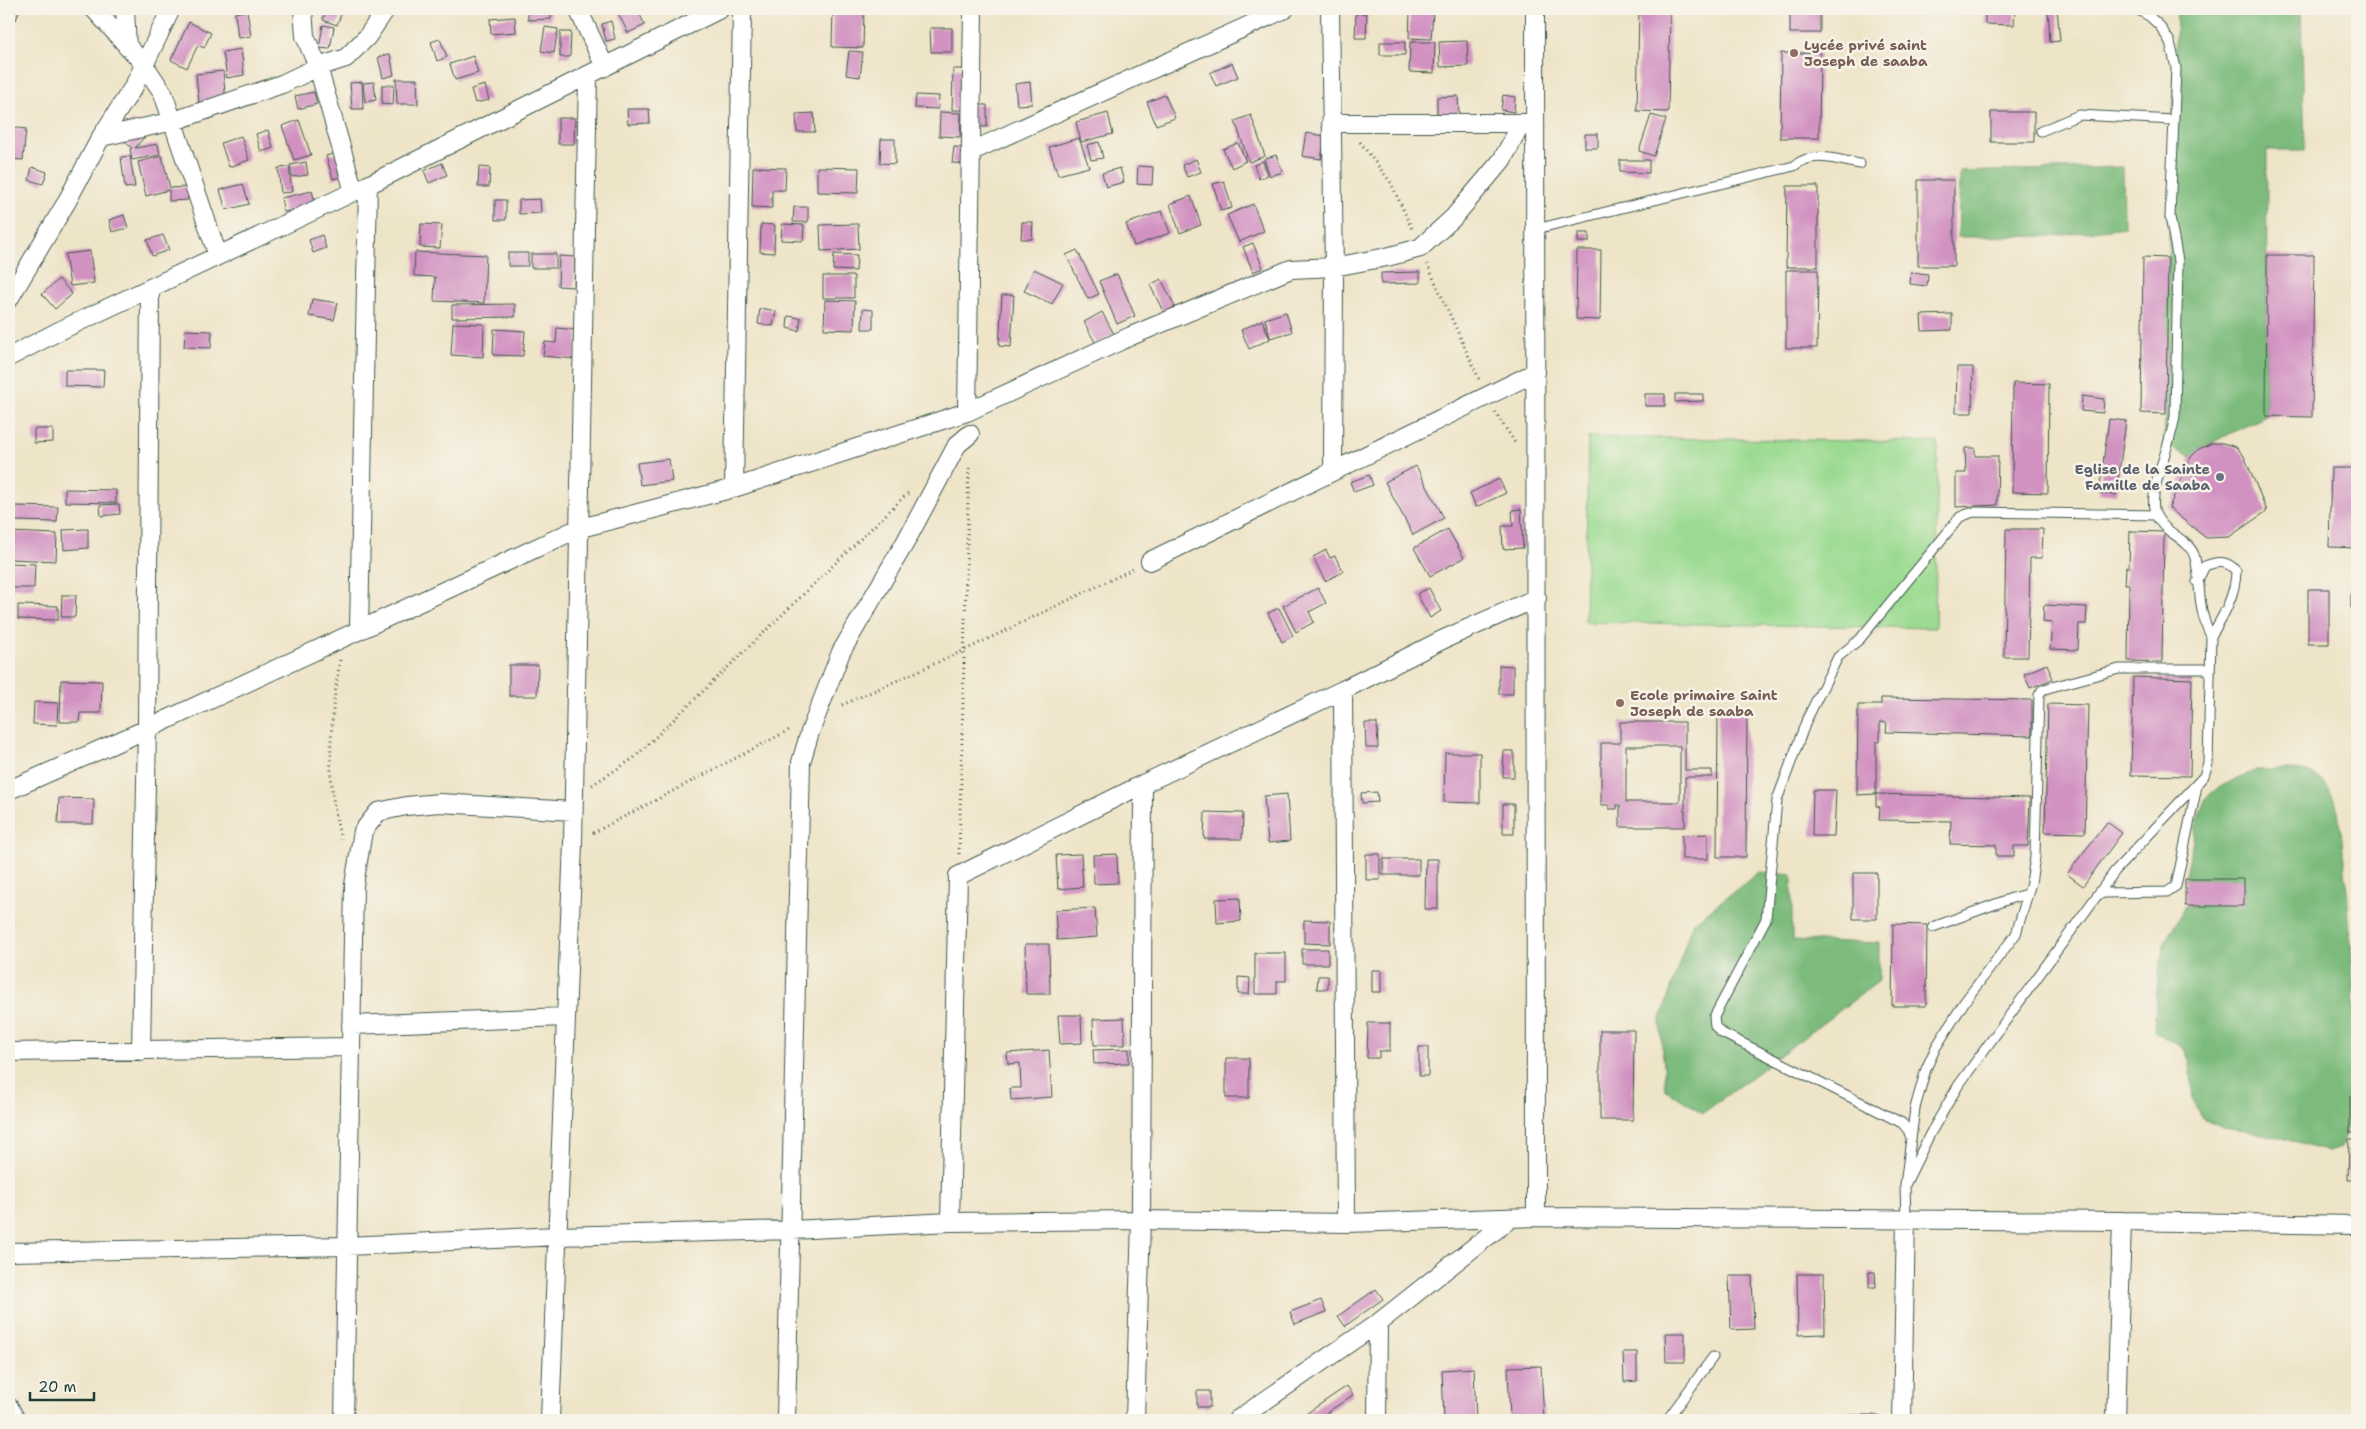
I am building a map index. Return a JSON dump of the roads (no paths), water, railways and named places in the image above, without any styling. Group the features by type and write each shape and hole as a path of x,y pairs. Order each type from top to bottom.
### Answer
{"street":[{"path":"94,9 143,63 163,93 218,256"},
{"path":"125,9 127,47"},
{"path":"9,299 66,202 101,137 134,86 143,63 171,9"},
{"path":"303,9 305,36 318,67 339,135 361,188 360,630"},
{"path":"101,137 174,122 282,84 318,67 346,58 367,37 386,9"},
{"path":"578,9 605,67"},
{"path":"9,357 361,188 720,9"},
{"path":"734,488 742,9"},
{"path":"967,412 973,9"},
{"path":"970,152 1285,9"},
{"path":"1330,9 1334,267 1334,469"},
{"path":"1535,9 1529,123 1536,229 1536,1217"},
{"path":"550,1420 572,843 588,75"},
{"path":"1331,123 1529,123"},
{"path":"9,790 148,729 578,529 734,488 967,412 1131,336 1291,269 1334,267 1387,257 1420,248 1453,218 1502,160 1529,123"},
{"path":"141,1051 148,729 150,290"},
{"path":"1150,560 1536,372"},
{"path":"786,1420 800,777 805,746 841,652 916,525 957,445 970,434"},
{"path":"950,1222 958,876 1143,784 1343,690 1442,640 1537,598"},
{"path":"1343,690 1346,1223"},
{"path":"1135,1420 1140,1220 1143,784"},
{"path":"344,1420 354,885 363,831 378,812 406,806 440,803 572,805"},
{"path":"351,1025 565,1017"},
{"path":"9,1052 351,1047"},
{"path":"9,1252 347,1246 557,1236 790,1230 950,1222 1140,1220 1346,1223 1536,1217 2122,1221 2357,1225"},
{"path":"1237,1420 1378,1323 1511,1218"},
{"path":"1902,1420 1906,1220"},
{"path":"2116,1420 2122,1221"},
{"path":"1377,1420 1378,1323"},
{"path":"9,1407 16,1420"}],"lane":[{"path":"1905,1185 1930,1134 1958,1086 2115,871 2197,785 2204,776 2208,763 2211,636 2205,624 2200,604 2195,557 2191,549 2161,524 2154,508 2156,486 2173,430 2175,416 2178,261 2170,217 2176,68 2170,42 2160,26 2149,16 2136,9"},
{"path":"2041,131 2079,115 2174,120"},
{"path":"1536,229 1794,166 1802,159 1812,156 1860,164"},
{"path":"1911,1138 1908,1130 1902,1123 1720,1032 1715,1026 1714,1017 1766,919 1776,800 1807,718 1838,657 1860,639 1960,517 1973,512 2156,515"},
{"path":"2197,582 2205,566 2214,562 2224,562 2236,571 2236,582 2231,596 2221,620 2211,636"},
{"path":"1906,1220 1905,1185 1911,1138 1915,1108 1926,1068 1936,1047 1965,1001 2016,934 2028,894 2035,857 2039,695 2042,690 2119,669 2210,670"},
{"path":"2098,895 2104,893 2167,892 2176,886 2197,785"},
{"path":"1933,927 2028,894"},
{"path":"1667,1420 1713,1357"}],"place":[{"name":"Lycée privé saint Joseph de saaba","path":"1794,53"},
{"name":"Eglise de la Sainte Famille de Saaba","path":"2220,477"},
{"name":"Ecole primaire Saint Joseph de saaba","path":"1620,703"}]}
